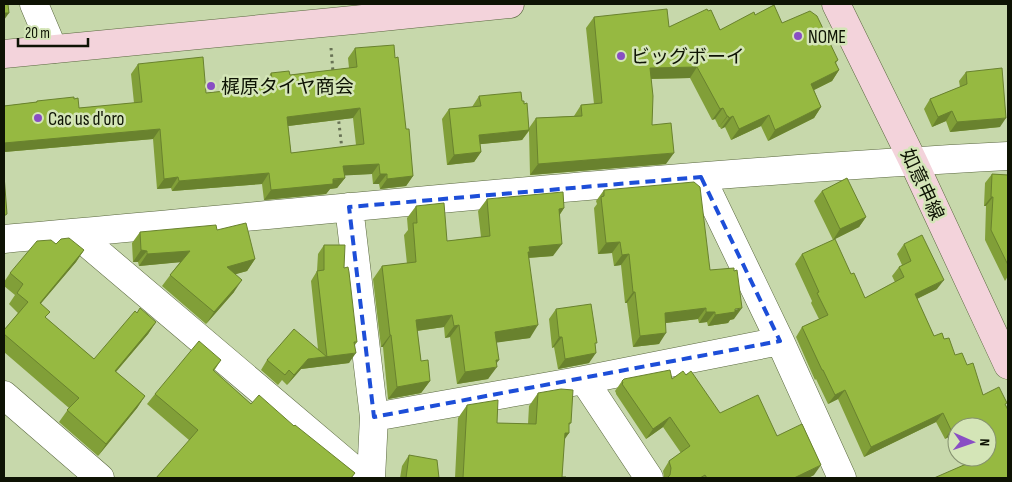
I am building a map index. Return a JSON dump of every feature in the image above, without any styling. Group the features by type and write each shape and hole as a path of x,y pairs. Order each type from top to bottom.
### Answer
{"main road":[{"path":"4,54 344,16 510,4"},
{"name":"如意申線","path":"836,4 913,161 1008,365"}],"street":[{"path":"34,4 53,49"},
{"path":"4,239 349,206 701,177 1008,156"},
{"path":"701,177 780,341 842,478"},
{"path":"349,206 374,417 370,478"},
{"path":"75,233 364,478"},
{"path":"374,417 584,380 780,341"},
{"path":"584,380 649,478"},
{"path":"4,395 100,478"}],"path":[{"path":"334,81 344,16"},
{"path":"338,110 343,158"}],"highlighted area":[{"path":"701,177 780,341 374,417 349,207"}],"building":[{"path":"4,4 8,4 9,13 4,13"},
{"path":"774,5 782,23 810,11 817,16 838,60 835,62 839,70 811,84 821,107 775,130 769,115 739,129 733,116 729,118 723,108 720,109 697,67 650,68 653,96 652,125 671,123 674,153 538,164 536,118 582,116 581,105 602,103 594,17 667,9 669,27 707,9 708,11 711,10 720,30 754,12 755,15"},
{"path":"394,45 395,58 398,57 406,129 409,129 413,176 387,179 387,174 380,174 379,164 343,166 345,178 333,179 333,184 271,190 269,173 179,181 178,177 164,179 160,129 4,143 4,106 74,97 74,99 78,98 79,108 142,102 138,64 203,57 206,93 273,86 271,73 289,71 290,75 357,67 355,48","holes":["360,108 364,144 291,153 287,117"]},
{"path":"1002,68 1006,118 957,122 952,111 938,117 930,99 967,84 966,72"},
{"path":"521,92 522,101 524,101 524,104 527,103 529,130 479,135 481,152 454,155 449,109 481,106 479,96"},
{"path":"992,174 1008,175 1008,265 991,230"},
{"path":"4,175 7,214 4,216"},
{"path":"847,178 866,217 840,229 822,191"},
{"path":"694,182 700,187 710,270 734,268 734,271 737,270 742,308 735,309 735,312 715,315 715,312 706,312 706,308 665,313 666,333 640,336 629,254 622,255 620,242 606,243 601,197 604,196 604,190"},
{"path":"563,192 564,208 559,209 562,244 529,247 530,252 528,252 538,325 495,332 499,360 496,360 497,367 465,372 459,325 454,326 452,315 416,320 421,361 428,360 430,381 397,387 382,266 416,262 413,223 417,223 416,206 444,203 447,241 490,236 487,199"},
{"path":"246,223 255,259 227,267 242,280 214,312 170,275 190,251 147,254 147,251 141,250 140,232 216,225 217,230"},
{"path":"922,235 944,280 915,294 934,336 942,333 944,339 949,338 955,355 962,353 967,365 973,363 983,395 999,387 1007,403 1005,404 1008,410 1008,478 934,478 959,467 997,467 997,417 947,417 947,422 943,413 871,447 845,390 835,395 802,327 828,315 802,254 835,239 851,274 854,273 865,298 904,277 899,267 911,261 904,244"},
{"path":"69,238 84,250 40,303 50,312 45,317 94,359 135,311 137,313 140,308 156,322 115,371 145,396 106,444 67,410 79,398 4,334 4,330 28,302 17,293 23,284 10,273 37,241 51,240 56,244 61,239"},
{"path":"324,245 345,245 344,268 348,267 349,272 357,342 354,342 356,353 327,357 317,271 324,270"},
{"path":"591,304 597,343 595,343 596,353 565,359 562,337 559,337 556,309"},
{"path":"294,329 327,357 308,359 294,375 289,370 285,375 267,360"},
{"path":"199,341 221,360 213,370 251,404 259,395 294,426 355,473 351,478 156,478 198,430 155,394"},
{"path":"670,370 672,379 683,371 686,375 691,371 720,413 758,395 777,436 802,424 821,465 794,478 707,478 705,475 700,478 667,478 670,475 671,468 669,461 690,446 670,417 653,429 622,384 622,381 624,379"},
{"path":"561,389 573,390 571,423 569,423 569,433 565,433 562,477 566,478 463,478 467,405 498,400 497,423 536,424 538,393"},
{"path":"409,455 437,460 439,478 406,478"}],"place":[{"name":"NOME","path":"798,36"},
{"name":"ビッグボーイ","path":"621,56"},
{"name":"梶原タイヤ商会","path":"211,86"},
{"name":"Cac us d'oro","path":"38,118"}]}
